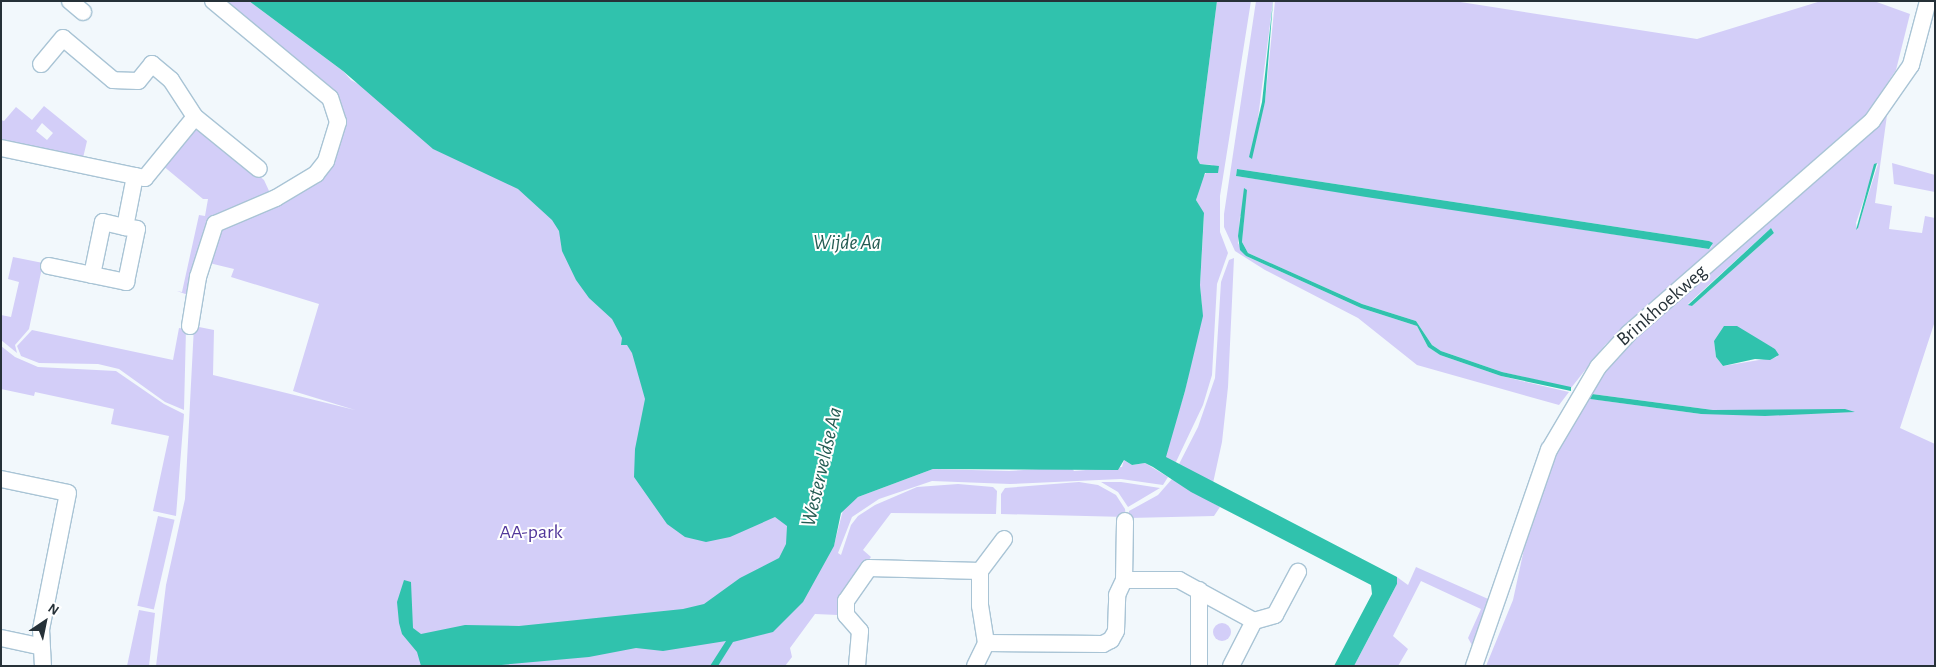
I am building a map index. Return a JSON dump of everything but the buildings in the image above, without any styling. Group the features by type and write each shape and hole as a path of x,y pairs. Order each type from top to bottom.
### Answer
{"street":[{"path":"70,1 83,12"},
{"path":"190,326 198,276 215,224 276,198 316,174 326,161 338,122 330,98 213,1"},
{"name":"Brinkhoekweg","path":"1474,666 1549,450 1598,367 1629,333 1872,121 1911,65 1928,1"},
{"path":"42,64 63,38 113,80 138,81 152,64 171,80 195,117 258,169"},
{"path":"1,148 145,178 195,117"},
{"path":"125,226 135,176"},
{"path":"49,266 92,275 126,282 137,229 103,222 92,275"},
{"path":"1,479 68,493 41,629 40,646 43,666"},
{"path":"986,643 1103,644 1112,640 1116,631 1117,595 1124,580 1125,521"},
{"path":"974,666 986,643 980,606 980,571 1004,538"},
{"path":"857,666 860,631 846,615 846,601 869,568 980,571"},
{"path":"1124,580 1179,580 1254,621 1275,615 1298,572"},
{"path":"1199,590 1199,666"},
{"path":"1231,666 1254,621"},
{"path":"1,638 40,646"}],"green space":[{"name":"AA-park","path":"219,1 249,1 343,71 351,80 545,190 773,515 830,544 834,545 843,510 858,497 933,469 1009,471 1071,467 1074,471 1122,467 1124,460 1132,465 1145,463 1168,477 1163,485 1121,479 1010,484 932,481 879,499 852,517 838,553 841,555 851,525 858,516 875,505 917,487 958,484 993,487 997,491 996,514 891,513 863,550 871,557 840,600 838,615 815,614 790,648 792,657 785,666 156,666 166,585 185,499 194,326 214,330 213,375 355,410 293,391 319,304 231,277 234,269 205,262 218,227 317,179 342,116"},
{"path":"1217,1 1251,1 1220,196 1220,232 1228,253 1217,284 1212,375 1203,405 1175,464 1166,458 1166,452 1185,391 1202,308 1200,285 1204,215 1196,200 1202,178 1213,165 1200,164 1197,158"},
{"path":"1256,1 1273,1 1257,126 1265,102 1275,1 1454,1 1697,39 1821,1 1874,1 1910,14 1896,70 1866,115 1605,345 1571,388 1502,372 1441,351 1432,345 1416,321 1362,304 1248,253 1242,242 1244,217 1240,216 1238,243 1246,256 1361,308 1417,326 1428,347 1440,355 1501,376 1569,392 1559,405 1417,365 1358,318 1265,270 1235,251 1224,227 1224,214","holes":["1237,169 1709,241 1712,246 1709,249 1236,176"]},
{"path":"44,106 87,141 83,158 1,142 1,120 4,121 16,107 32,120","holes":["42,123 53,133 47,140 36,131"]},
{"path":"1887,115 1875,203 1892,206 1889,229 1922,233 1925,216 1935,218 1935,321 1900,428 1935,444 1935,666 1486,666 1513,600 1532,512 1567,425 1616,351","holes":["1876,163 1878,164 1857,230 1856,223","1771,228 1774,233 1692,306 1688,304","1732,326 1775,349 1777,357 1723,366 1716,357 1714,341","1592,394 1713,410 1854,413 1701,414 1591,399"]},
{"path":"196,128 204,130 264,180 270,193 219,214 188,295 177,291 182,292 199,215 205,216 208,199 203,199 162,165"},
{"path":"1892,163 1935,175 1935,192 1894,184"},
{"path":"13,257 43,263 29,329 15,345 17,353 1,340 1,315 11,317 19,282 8,279"},
{"path":"1234,258 1228,387 1222,442 1213,483 1178,466 1198,427 1215,378 1221,282 1229,260"},
{"path":"179,328 186,329 184,410 165,402 119,369 98,364 39,363 21,356 17,346 32,330 173,360"},
{"path":"1,346 15,357 38,367 116,371 164,404 184,414 176,516 153,511 169,436 111,424 114,409 35,392 34,396 1,389"},
{"path":"1172,479 1220,507 1214,516 1129,518 1129,511 1158,495"},
{"path":"1079,482 1098,485 1116,495 1125,509 1126,517 1001,514 1001,494 1005,488"},
{"path":"1101,482 1121,482 1160,488 1128,507 1118,492"},
{"path":"158,516 175,520 154,609 137,606"},
{"path":"1416,567 1495,602 1473,647 1468,638 1481,609 1421,581 1393,636 1408,649 1398,666 1354,666 1397,584 1397,577 1408,585"},
{"path":"139,610 155,613 149,666 127,666"},
{"path":"1222,623 1230,628 1231,632 1226,640 1222,641 1214,636 1213,632 1218,624"}],"water":[{"name":"Wijde Aa","path":"249,1 1217,1 1197,158 1200,164 1219,166 1218,173 1205,173 1196,200 1204,213 1200,285 1203,316 1185,391 1166,457 1397,577 1397,584 1354,666 1334,666 1372,594 1371,585 1191,492 1153,467 1145,463 1132,465 1124,460 1118,470 933,469 858,497 841,513 834,546 803,602 773,632 733,642 718,666 710,666 726,641 663,651 636,648 589,657 490,666 421,666 417,652 402,634 399,623 397,602 404,580 411,582 413,628 421,634 465,625 519,626 683,609 704,604 740,578 779,558 786,544 787,526 775,517 730,537 706,542 685,537 667,524 634,477 635,449 645,399 632,353 627,345 621,345 622,338 612,319 589,298 576,280 562,251 559,231 552,220 518,189 433,149 343,71"},
{"path":"1273,1 1265,102 1252,159 1249,157 1262,102"},
{"path":"1877,163 1858,228 1856,230 1874,164"},
{"path":"1237,169 1713,243 1709,249 1366,197 1236,176"},
{"path":"1244,188 1247,190 1242,242 1248,253 1362,304 1416,321 1432,345 1441,351 1502,372 1571,387 1571,391 1501,376 1440,355 1428,347 1417,326 1361,308 1246,256 1240,250 1238,236"},
{"path":"1771,228 1774,233 1692,306 1688,305"},
{"path":"1724,326 1737,326 1775,349 1779,355 1770,360 1755,359 1723,366 1716,357 1714,341"},
{"path":"1592,394 1713,410 1845,409 1855,412 1765,416 1701,414 1590,399"}],"water label":[{"name":"Westerveldse Aa","path":"822,467"}]}
